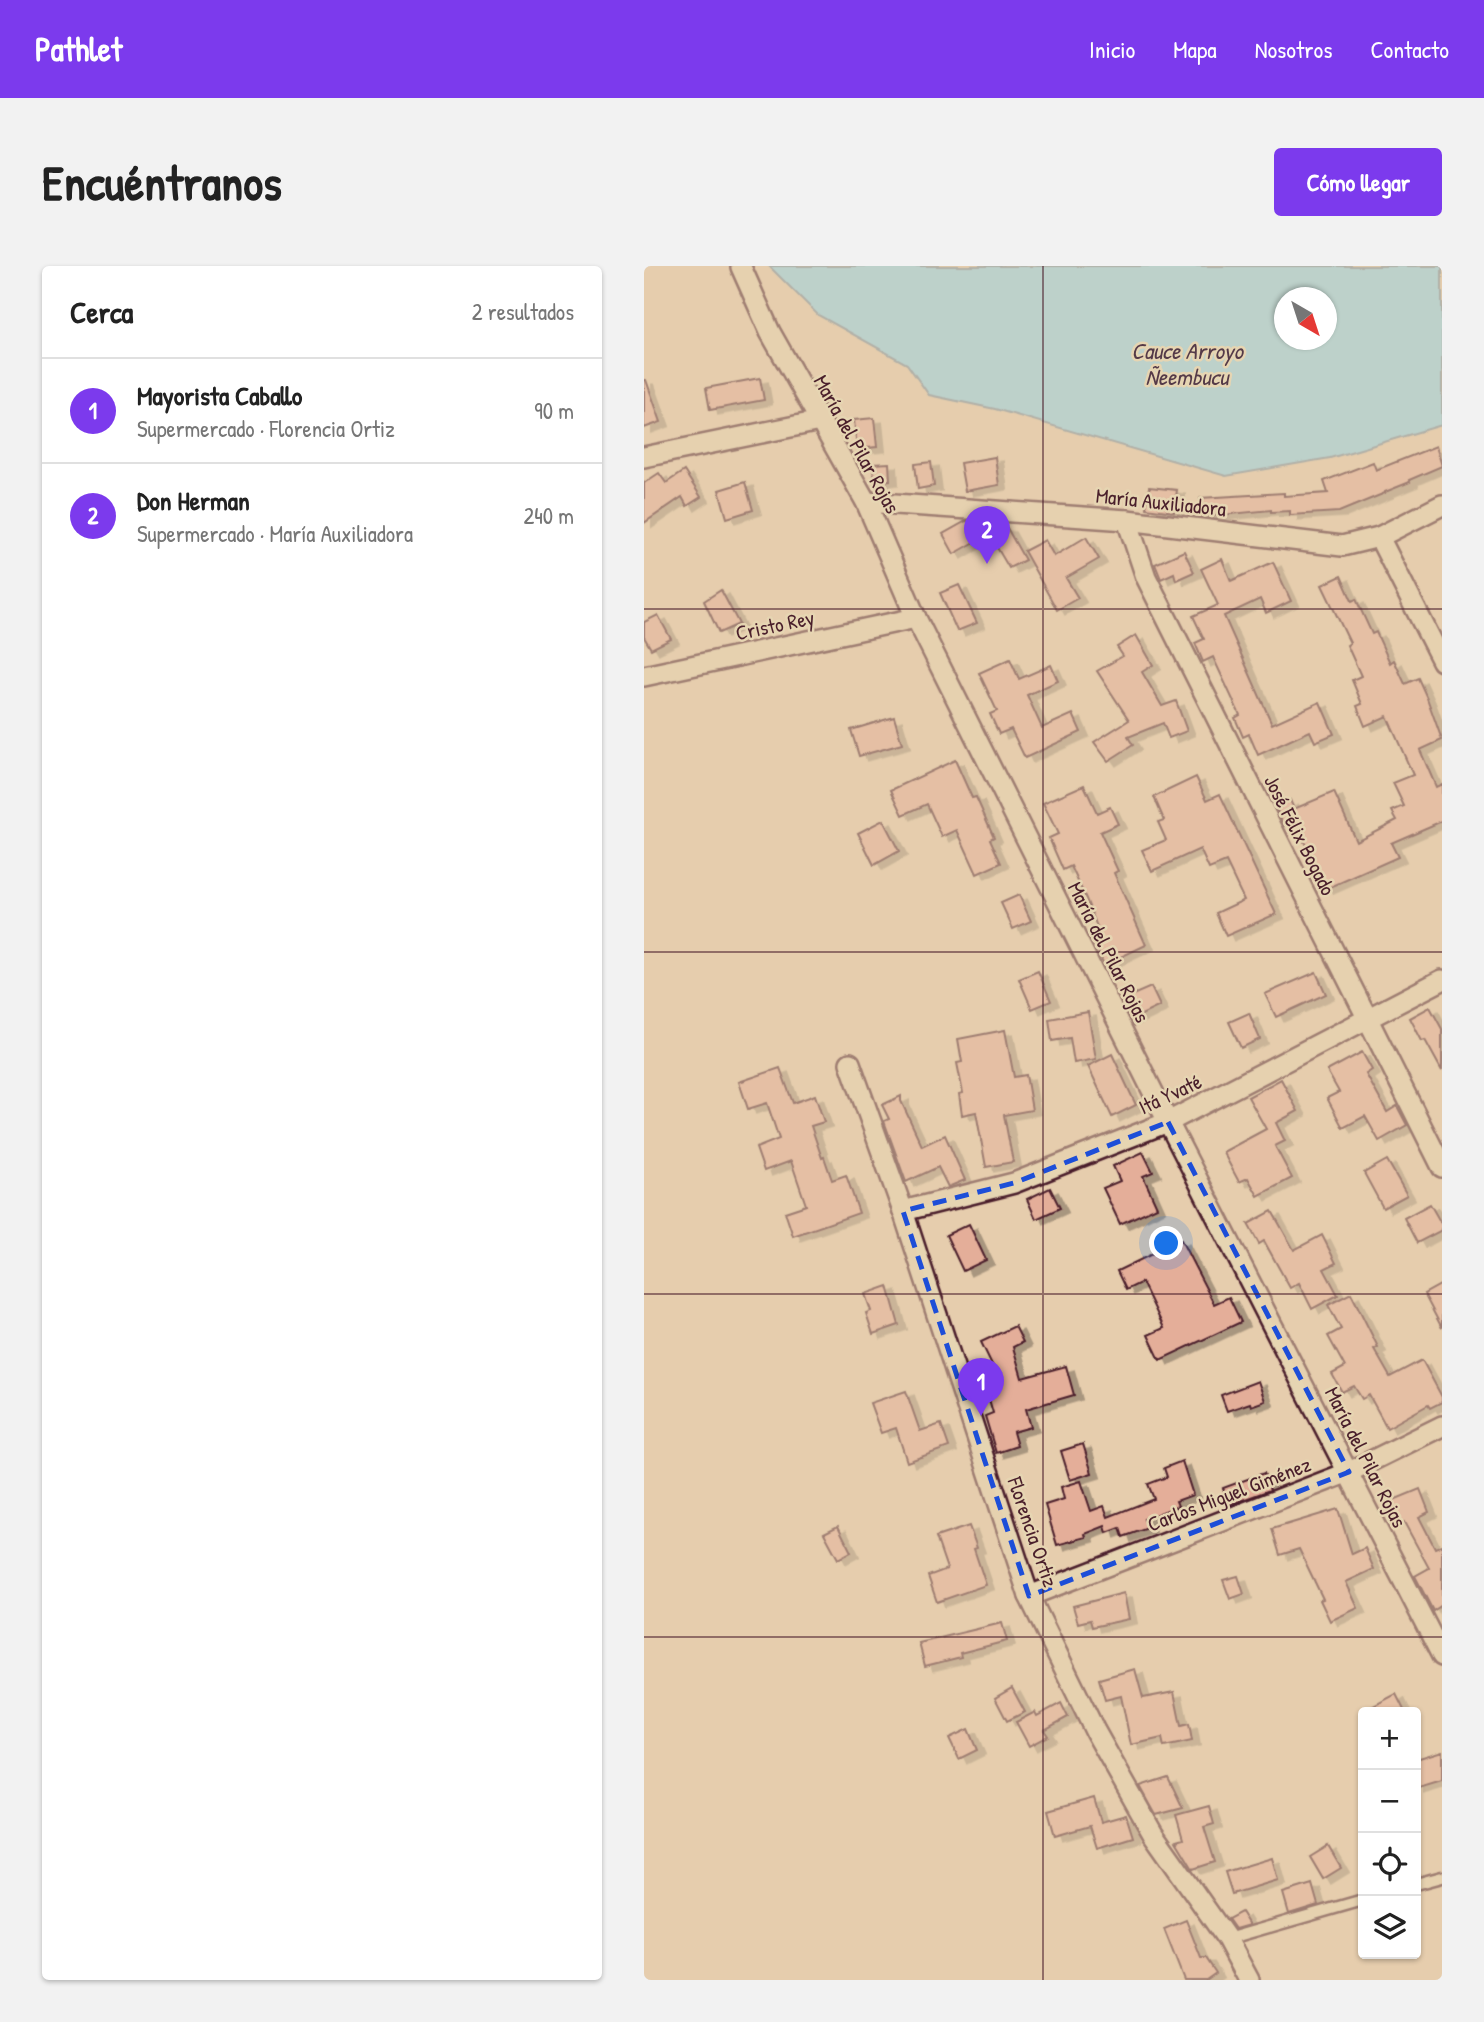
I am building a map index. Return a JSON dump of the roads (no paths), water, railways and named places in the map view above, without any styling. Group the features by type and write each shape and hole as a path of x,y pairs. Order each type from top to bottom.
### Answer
{"street":[{"name":"María del Pilar Rojas","path":"741,267 770,332 866,502 916,618 1168,1122 1442,1656"},
{"path":"644,457 820,421"},
{"name":"María Auxiliadora","path":"866,502 1127,520 1342,546 1379,537 1442,505"},
{"name":"José Félix Bogado","path":"1127,520 1146,578 1442,1167"},
{"path":"1379,537 1442,661"},
{"name":"Cristo Rey","path":"644,676 916,618"},
{"name":"Itá Yvaté","path":"903,1211 1014,1183 1168,1122 1442,980"},
{"name":"Florencia Ortiz","path":"850,1063 903,1211 1029,1596 1095,1731 1153,1834 1227,1939 1249,1980"},
{"name":"Carlos Miguel Giménez","path":"1029,1596 1349,1472 1442,1426"}],"lane":[{"path":"1421,1883 1442,1877"},
{"path":"1227,1939 1358,1901"}],"water":[{"name":"Cauce Arroyo Ñeembucu","path":"769,266 1442,266 1442,425 1330,458 1226,476 995,409 929,395 907,364 818,315"}],"place":[{"name":"Don Herman","path":"987,564"},
{"name":"Mayorista Caballo","path":"981,1416"}]}
